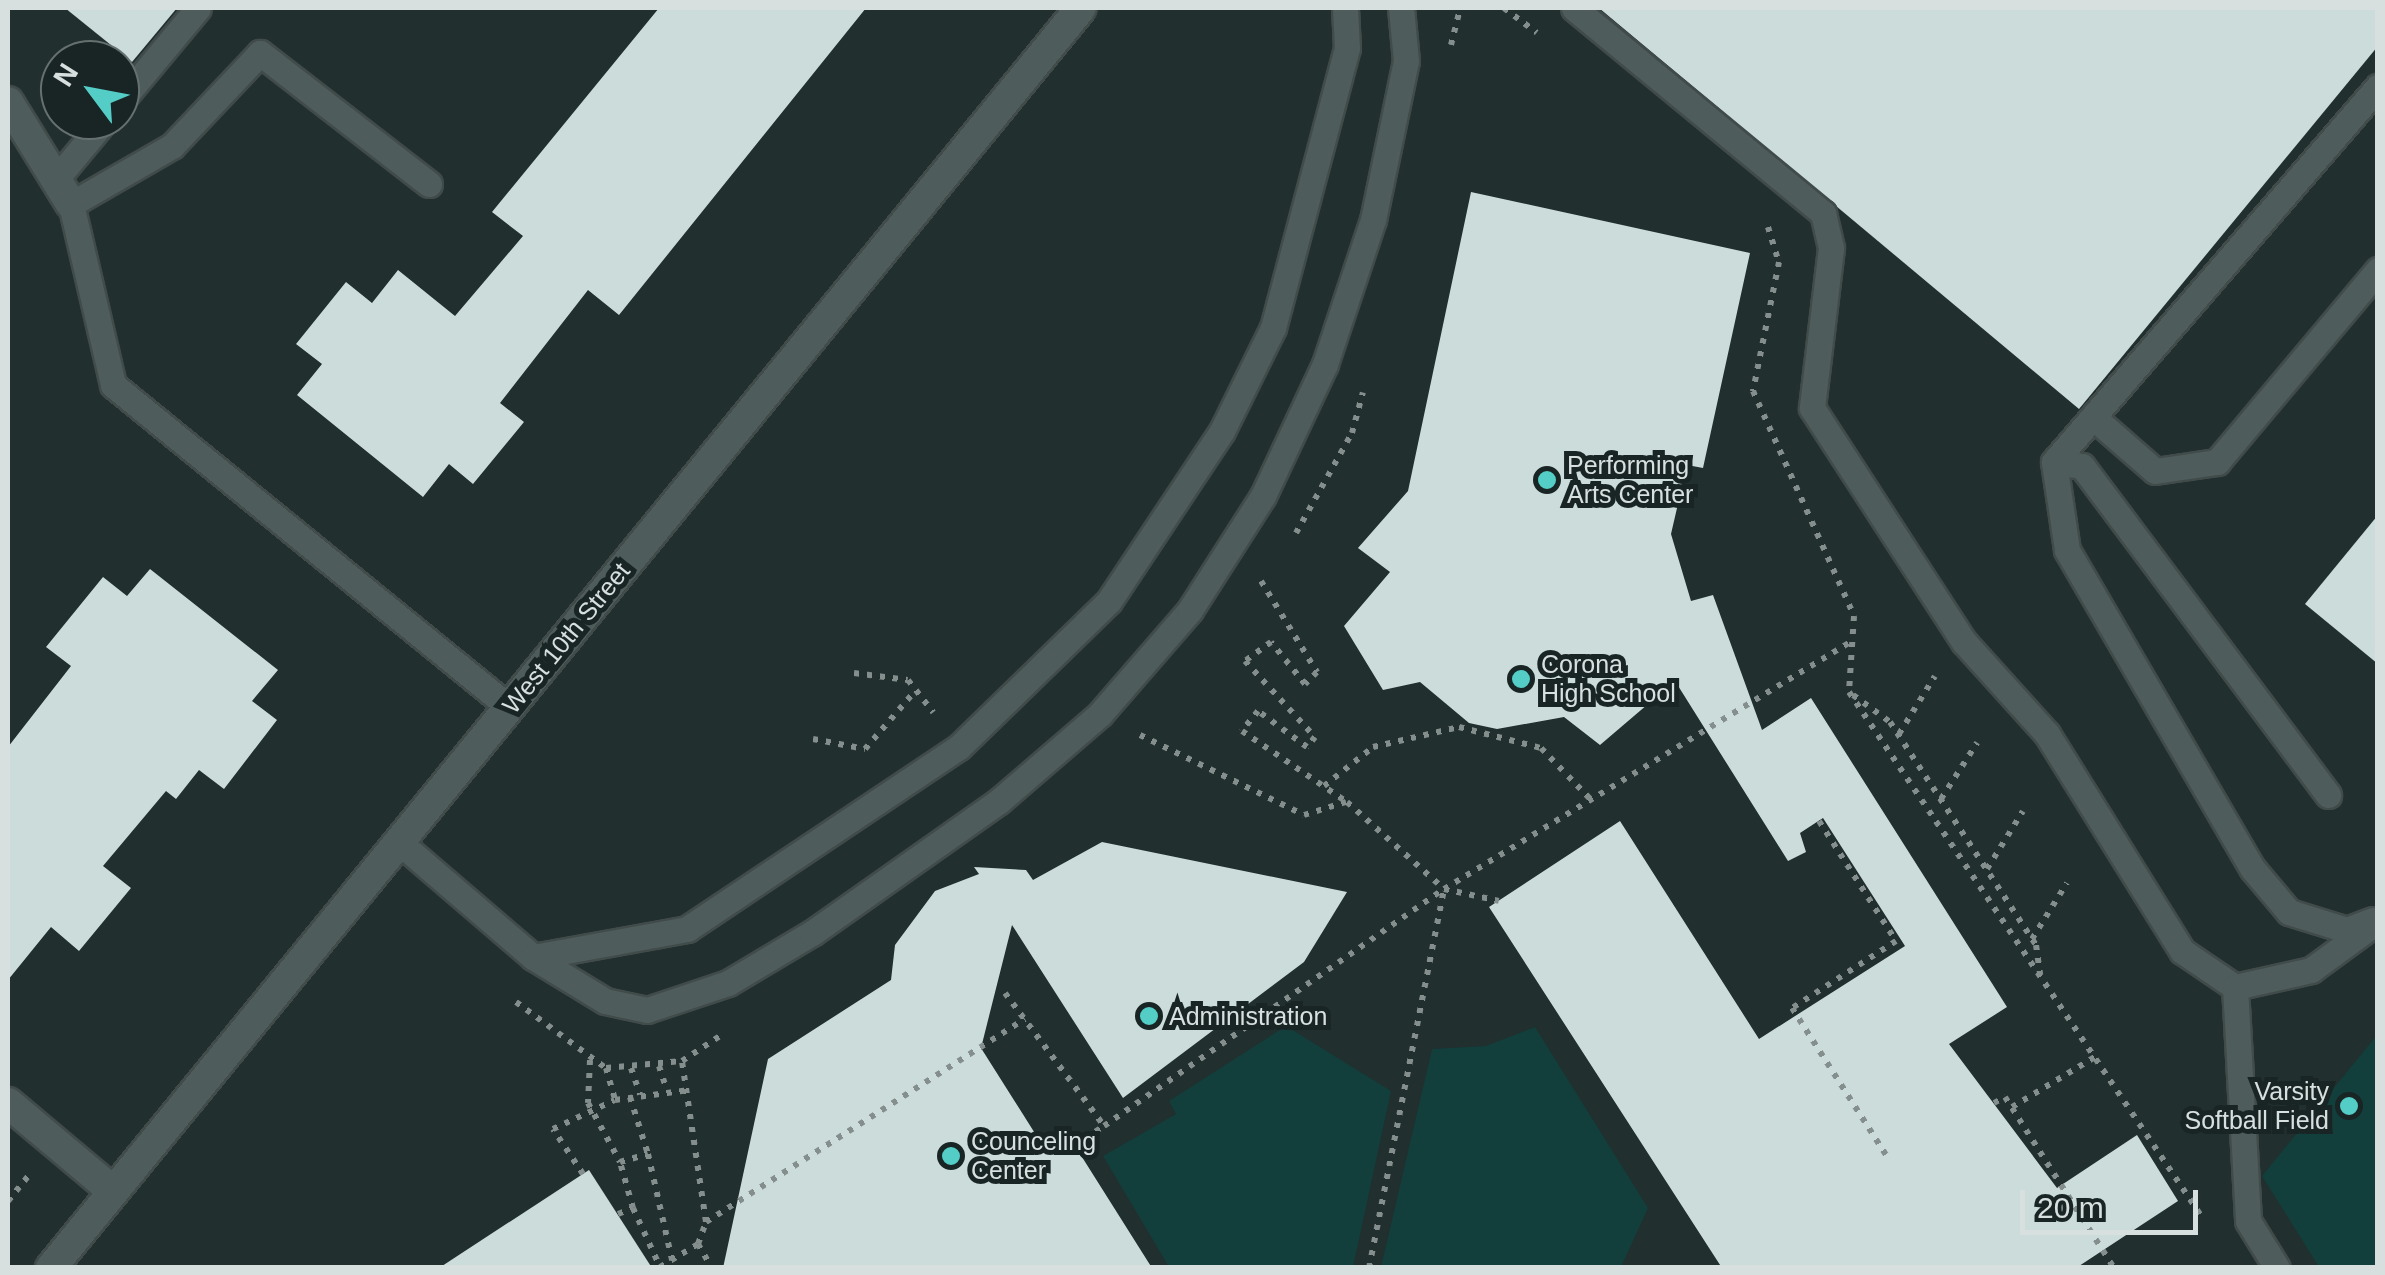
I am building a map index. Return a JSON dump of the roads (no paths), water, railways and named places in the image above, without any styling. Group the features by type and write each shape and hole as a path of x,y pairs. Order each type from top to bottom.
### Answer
{"main road":[{"name":"West 10th Street","path":"51,1268 1081,8"},
{"path":"9,106 63,192"},
{"path":"8,1103 113,1191"}],"lane":[{"path":"140,78 198,8"},
{"path":"532,957 687,928 959,747 1109,602 1213,446 1273,328 1347,48 1345,8"},
{"path":"400,843 532,957 604,1001 647,1010 728,983 999,800 1100,714 1190,610 1262,496 1325,364 1373,220 1406,61 1401,8"},
{"path":"1574,8 1823,212 1831,248 1812,408 1964,642 2047,734 2182,951 2235,986 2311,970 2378,919"},
{"path":"63,192 172,146 260,53 428,184"},
{"path":"2378,87 2054,462 2066,550 2252,868 2289,912 2346,930 2378,919"},
{"path":"93,140 63,192 113,385 509,708"},
{"path":"2093,417 2155,472 2217,462 2378,270"},
{"path":"2054,462 2082,466 2328,796"},
{"path":"2235,986 2248,1221 2277,1268"}],"place":[{"name":"Performing Arts Center","path":"1547,480"},
{"name":"Corona High School","path":"1521,679"},
{"name":"Administration","path":"1149,1016"},
{"name":"Varsity Softball Field","path":"2349,1106"},
{"name":"Counceling Center","path":"951,1156"}]}
